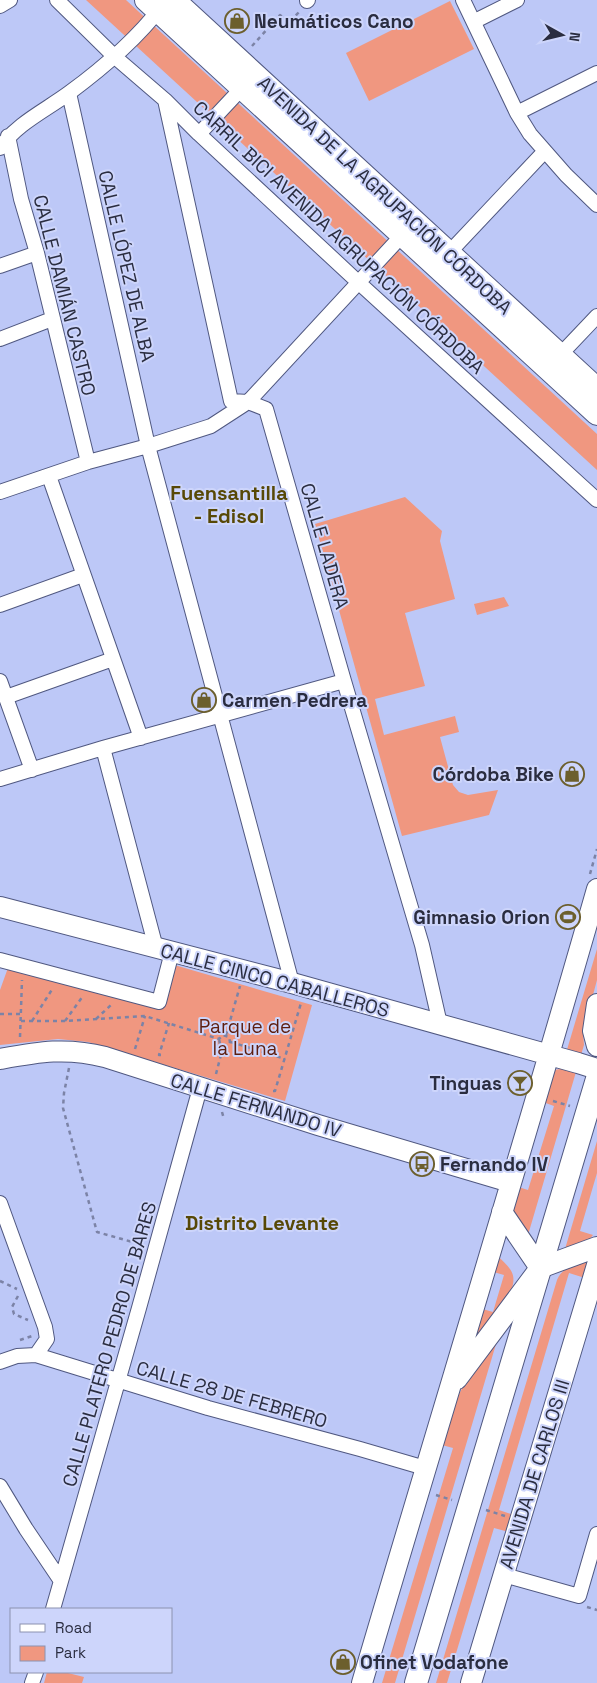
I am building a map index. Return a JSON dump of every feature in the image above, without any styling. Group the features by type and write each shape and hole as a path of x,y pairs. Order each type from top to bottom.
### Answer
{"main road":[{"name":"AVENIDA DE LA AGRUPACIÓN CÓRDOBA","path":"161,3 242,88 408,228"},
{"name":"AVENIDA DE LA AGRUPACIÓN CÓRDOBA","path":"161,3 443,260 597,414"},
{"name":"AVENIDA DE LA AGRUPACIÓN CÓRDOBA","path":"443,260 560,355 597,389"},
{"path":"416,1683 597,1079"}],"street":[{"path":"0,6 10,0"},
{"name":"CARRIL BICI AVENIDA AGRUPACIÓN CÓRDOBA","path":"57,0 115,57 165,100 358,282 597,500"},
{"path":"464,0 517,113 530,134 544,152 594,198"},
{"path":"475,22 517,0"},
{"path":"4,142 115,57 161,3"},
{"path":"517,113 597,73"},
{"name":"AVENIDA DE LA AGRUPACIÓN CÓRDOBA","path":"199,134 242,88"},
{"name":"CALLE LÓPEZ DE ALBA","path":"69,93 148,446 221,715 299,985"},
{"name":"CALLE LADERA","path":"165,100 232,401 248,402 266,409 422,945 440,1024"},
{"name":"CALLE DAMIÁN CASTRO","path":"4,142 36,253 88,462"},
{"path":"443,260 544,152"},
{"path":"0,492 88,462 211,426 248,402 408,228"},
{"path":"0,266 36,253"},
{"path":"560,355 597,316"},
{"path":"0,339 52,319"},
{"path":"49,476 140,738"},
{"path":"0,604 84,575"},
{"path":"6,697 113,659"},
{"path":"0,681 32,770"},
{"path":"0,779 103,748 344,681"},
{"path":"0,960 159,1002 164,950 103,748"},
{"path":"362,1683 597,889"},
{"name":"CALLE CINCO CABALLEROS","path":"0,907 299,985 549,1056"},
{"path":"597,1004 593,1031 597,1046"},
{"name":"CALLE FERNANDO IV","path":"0,1059 57,1050 83,1052 209,1084 510,1182"},
{"path":"549,1056 597,1070"},
{"name":"CALLE PLATERO PEDRO DE BARES","path":"53,1608 156,1248 209,1084"},
{"path":"0,1203 45,1327 47,1339 36,1356"},
{"path":"502,1212 540,1268"},
{"path":"449,1391 540,1268 597,1247"},
{"name":"AVENIDA DE CARLOS III","path":"472,1683 597,1265"},
{"name":"CALLE 28 DE FEBRERO","path":"0,1362 17,1356 36,1356 208,1408 425,1468"},
{"path":"0,1486 61,1581"},
{"path":"504,1575 579,1596 597,1534"}],"path":[{"path":"252,46 280,15 289,23 294,18"},
{"path":"22,966 22,1055"},
{"path":"226,1035 244,971"},
{"path":"32,1022 60,976"},
{"path":"64,1021 90,984"},
{"path":"267,1089 276,1092 285,1059 299,985"},
{"path":"95,1019 124,993"},
{"path":"130,1065 149,1000"},
{"path":"0,1014 21,1014"},
{"path":"21,1021 64,1021 145,1016 219,1038 226,1035"},
{"path":"169,1023 159,1055 169,1058"},
{"path":"226,1035 229,1037 230,1042"},
{"path":"219,1038 220,1044 223,1046"},
{"path":"230,1042 285,1059"},
{"path":"223,1046 227,1046 230,1042"},
{"path":"209,1084 223,1046"},
{"path":"71,1051 63,1108 97,1232 156,1248"},
{"path":"209,1084 225,1076"},
{"path":"536,1096 587,1111"},
{"path":"0,1281 21,1291 12,1306 14,1314 31,1321"}],"green space":[{"path":"86,0 126,0 597,434 597,470"},
{"path":"450,1 474,49 369,101 346,53"},
{"path":"405,497 442,531 440,541 455,599 405,613 425,686 375,699 384,735 455,716 459,732 440,737 453,785 459,792 468,795 498,790 489,815 402,836 315,524"},
{"path":"504,597 509,606 477,615 474,604"},
{"path":"597,949 597,980 583,1032 584,1045 581,1055 566,1053"},
{"name":"Parque de la Luna","path":"171,964 312,1005 285,1101 88,1042 58,1039 0,1045 0,990 9,965 160,1005"},
{"path":"575,1069 576,1072 528,1235 508,1208 515,1186 528,1190 554,1106 540,1101 554,1070"},
{"path":"597,1141 597,1173 580,1231 593,1235 588,1241 565,1249"},
{"path":"497,1255 509,1267 513,1275 513,1285 511,1291 473,1346 479,1308 493,1312 504,1275 490,1271"},
{"path":"588,1262 585,1278 569,1273 499,1510 514,1515 509,1532 494,1528 447,1683 436,1683 557,1280 566,1269"},
{"path":"499,1334 395,1683 382,1683 453,1448 438,1444 456,1400 468,1377"},
{"path":"47,1673 68,1673 84,1677 82,1683 44,1683"}],"place":[{"name":"Neumáticos Cano","path":"237,21"},
{"name":"Carmen Pedrera","path":"204,700"},
{"name":"Córdoba Bike","path":"572,774"},
{"name":"Gimnasio Orion","path":"568,917"},
{"name":"Tinguas","path":"520,1083"},
{"name":"Fernando IV","path":"422,1164"},
{"name":"Ofinet Vodafone","path":"343,1662"}],"district":[{"name":"Fuensantilla - Edisol","path":"229,504"},
{"name":"Distrito Levante","path":"262,1223"}]}
